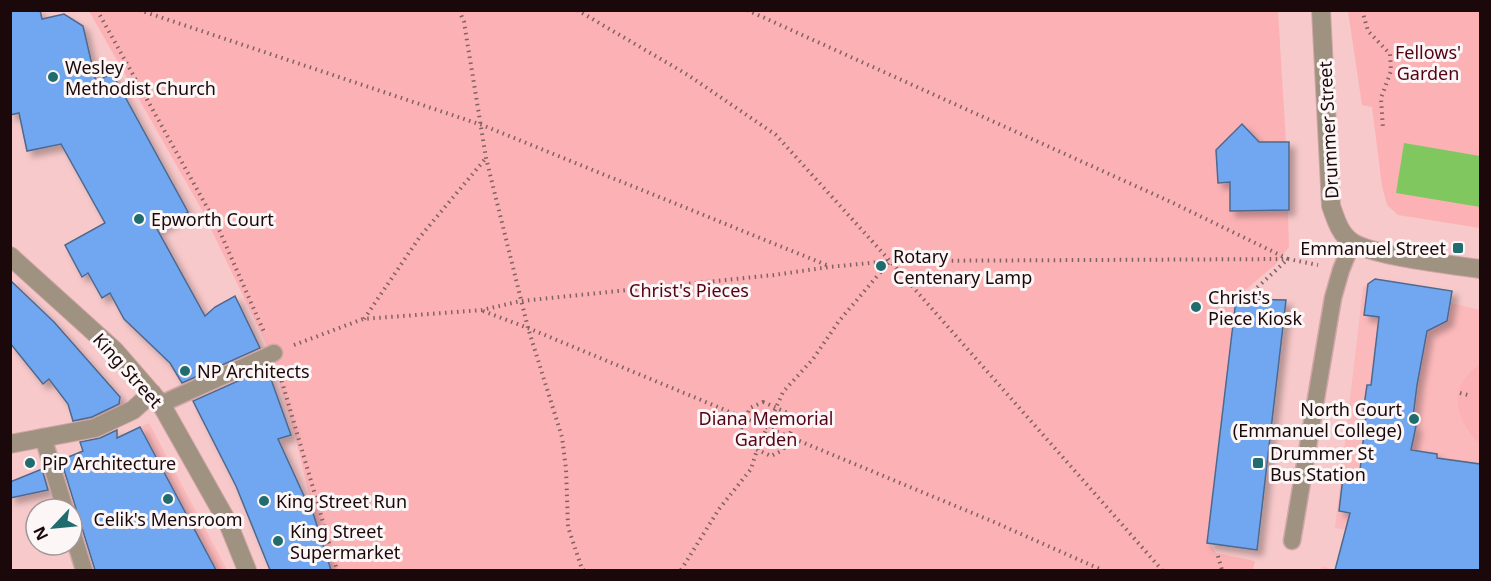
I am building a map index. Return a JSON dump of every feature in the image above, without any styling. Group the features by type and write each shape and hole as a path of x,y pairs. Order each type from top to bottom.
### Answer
{"street":[{"name":"Drummer Street","path":"1320,10 1331,206 1340,229 1352,243"},
{"path":"1352,243 1375,251 1480,269"},
{"name":"King Street","path":"10,256 115,351 156,399 228,523 247,570"},
{"path":"10,444 95,428 156,399"}],"lane":[{"path":"1292,541 1333,298 1352,243"},
{"path":"156,399 273,353"},
{"path":"43,437 61,497"}],"path":[{"path":"97,10 217,225 273,353 337,570"},
{"path":"139,10 482,125 829,267"},
{"path":"459,10 464,22 486,158 528,328 562,437 566,469 568,527 584,570"},
{"path":"578,10 688,75 776,135 1162,570"},
{"path":"747,10 1172,202 1288,259"},
{"path":"1362,10 1368,31 1390,54 1391,71 1381,98 1383,129"},
{"path":"363,319 419,238 486,158"},
{"path":"273,353 363,319 482,310 521,301 890,261 1288,259 1341,270"},
{"path":"1248,296 1288,259"},
{"path":"681,570 719,509 751,469 783,392 813,359 839,321 890,261"},
{"path":"482,310 994,522 1102,570"},
{"path":"1460,393 1468,395"},
{"path":"763,402 788,413 794,424 783,450 771,456 747,445 740,431 745,419 750,408 763,402"},
{"path":"1218,556 1222,570"}],"shaded area":[{"path":"1404,143 1480,156 1480,207 1396,193"},
{"name":"North Court (Emmanuel College)","path":"1375,279 1452,292 1451,303 1480,310 1480,570 1335,570 1343,541 1373,552 1404,539 1335,528 1363,287"},
{"path":"149,423 227,570 192,570 123,435"},
{"path":"1322,566 1335,570 1321,570"}],"green space":[{"name":"Christ's Pieces","path":"89,11 1278,11 1286,142 1289,247 1277,263 1235,299 1207,539 1216,553 1255,561 1253,570 331,570 314,516 296,439 269,350 203,212"},
{"name":"Fellows' Garden","path":"1348,11 1480,11 1480,228 1398,215 1387,205 1382,186 1372,107 1362,105"},
{"path":"1480,363 1480,444 1469,432 1461,417 1458,392 1467,376"}],"building":[{"path":"10,10 40,10 42,19 64,14 83,26 96,82 112,73 188,212 157,229 205,316 215,307 235,296 260,348 182,383 170,363 124,319 110,293 102,298 88,273 82,277 65,245 105,223 61,144 27,151 19,113 10,115"},
{"path":"1242,124 1259,142 1289,142 1289,210 1230,211 1230,182 1218,183 1216,150"},
{"name":"North Court (Emmanuel College)","path":"1375,279 1452,291 1447,321 1427,331 1417,385 1412,425 1416,426 1411,450 1437,454 1437,458 1480,464 1480,570 1335,570 1350,513 1339,511 1343,477 1359,480 1366,414 1363,413 1367,385 1371,385 1379,317 1364,315 1368,284"},
{"path":"10,280 54,322 120,397 119,404 92,417 73,421 68,404 49,379 43,384 10,343"},
{"path":"1236,299 1286,300 1257,550 1207,543"},
{"path":"267,368 291,435 278,439 305,498 308,497 331,570 270,570 236,486 193,401"},
{"path":"140,427 216,570 95,570 84,534 84,497 72,497 61,460 83,451 80,442 100,438 117,430 117,438"},
{"name":"PiP Architecture","path":"42,469 48,490 10,498 10,482"}],"place":[{"name":"Wesley Methodist Church","path":"53,77"},
{"name":"Epworth Court","path":"139,219"},
{"name":"Emmanuel Street","path":"1458,248"},
{"name":"Rotary Centenary Lamp","path":"881,266"},
{"name":"Christ's Piece Kiosk","path":"1196,307"},
{"name":"NP Architects","path":"185,371"},
{"name":"North Court (Emmanuel College)","path":"1414,419"},
{"name":"PiP Architecture","path":"30,463"},
{"name":"Drummer St Bus Station","path":"1258,463"},
{"name":"Celik's Mensroom","path":"168,499"},
{"name":"King Street Run","path":"264,501"},
{"name":"King Street Supermarket","path":"278,541"}],"park label":[{"name":"Diana Memorial Garden","path":"766,428"}]}
